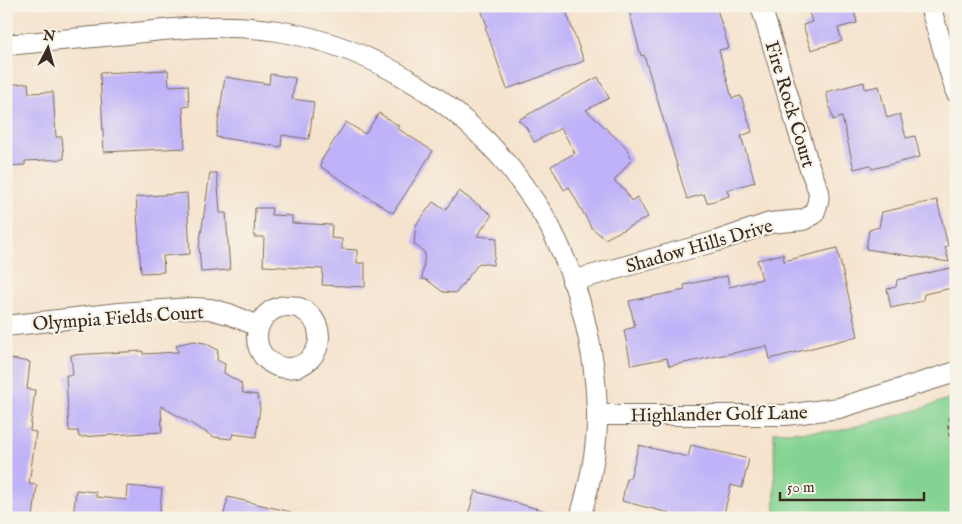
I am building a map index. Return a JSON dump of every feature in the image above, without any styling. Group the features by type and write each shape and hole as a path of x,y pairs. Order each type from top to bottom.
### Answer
{"street":[{"name":"Fire Rock Court","path":"761,6 809,166 820,192 818,202"},
{"path":"930,6 956,92"},
{"path":"6,45 213,26 280,32 334,46 394,72 434,96 473,128 498,152 548,222 572,281 583,315 592,357 597,415 594,462 580,518"},
{"name":"Shadow Hills Drive","path":"572,281 718,241 770,223 803,220 814,214 818,202"},
{"name":"Olympia Fields Court","path":"6,326 119,313 192,308 210,309 229,314 258,326"},
{"name":"Highlander Golf Lane","path":"597,415 786,415 839,408 956,372"}],"path":[{"path":"956,402 948,425 948,433 956,449"}],"green space":[{"path":"956,396 956,518 775,518 774,432 838,431 917,410"}],"building":[{"path":"480,6 564,6 584,61 507,89 485,27 487,26"},
{"path":"628,6 716,6 729,48 719,50 732,98 741,96 752,132 741,136 755,182 727,190 729,196 707,203 704,194 687,199 644,55 641,56"},
{"path":"807,6 853,6 857,23 838,28 842,41 811,50 803,25 812,22"},
{"path":"168,70 169,86 188,85 189,106 183,107 185,148 104,152 100,73"},
{"path":"270,74 295,78 292,99 314,102 309,139 282,135 281,147 216,137 225,77 269,84"},
{"path":"598,77 609,98 586,110 625,146 632,159 614,181 625,190 631,201 637,197 648,217 605,239 591,227 569,187 564,190 551,166 575,153 561,128 534,142 526,127 518,120"},
{"path":"864,82 865,89 879,86 887,118 900,114 906,138 915,136 920,157 872,169 870,165 854,169 842,117 833,120 826,92"},
{"path":"28,83 29,93 53,92 56,137 62,137 64,159 25,161 25,165 6,166 7,85"},
{"path":"379,113 399,126 397,128 433,151 393,213 321,167 321,161 346,122 365,134"},
{"path":"210,173 217,173 220,213 226,213 230,270 201,272 199,248"},
{"path":"459,191 492,215 477,236 497,238 493,265 479,263 456,293 443,292 427,280 422,279 425,253 414,244 416,225 433,202 445,210"},
{"path":"187,193 190,254 163,256 164,272 141,273 136,197"},
{"path":"937,200 948,246 945,247 949,262 866,249 869,230 879,227 882,212"},
{"path":"255,208 272,208 271,215 292,216 292,223 332,225 331,238 342,239 342,249 357,250 357,263 365,263 365,287 322,285 323,269 263,266 264,237 254,237"},
{"path":"837,248 858,336 770,359 767,346 669,366 667,358 631,365 624,330 635,327 629,301 685,290 684,285 727,276 729,287 762,279 757,260 783,254 784,261"},
{"path":"950,268 953,281 952,288 924,294 923,301 891,308 887,289 896,287 897,280"},
{"path":"193,341 205,343 218,350 217,360 225,364 224,373 241,383 243,393 257,395 260,408 256,437 233,434 231,439 214,437 161,406 162,432 79,437 78,431 69,431 66,375 73,375 71,355 143,351 143,354 178,352 176,345"},
{"path":"6,358 30,362 27,389 35,390 30,431 36,432 29,484 37,485 33,518 6,518"},
{"path":"639,445 688,457 691,445 749,459 742,488 731,485 723,518 668,518 669,513 622,501 627,478 630,478"},
{"path":"127,486 162,489 159,518 73,518 76,490 96,492 96,497 126,500"},
{"path":"475,491 552,513 551,518 467,518"},
{"path":"228,497 291,512 290,518 223,518"}]}
